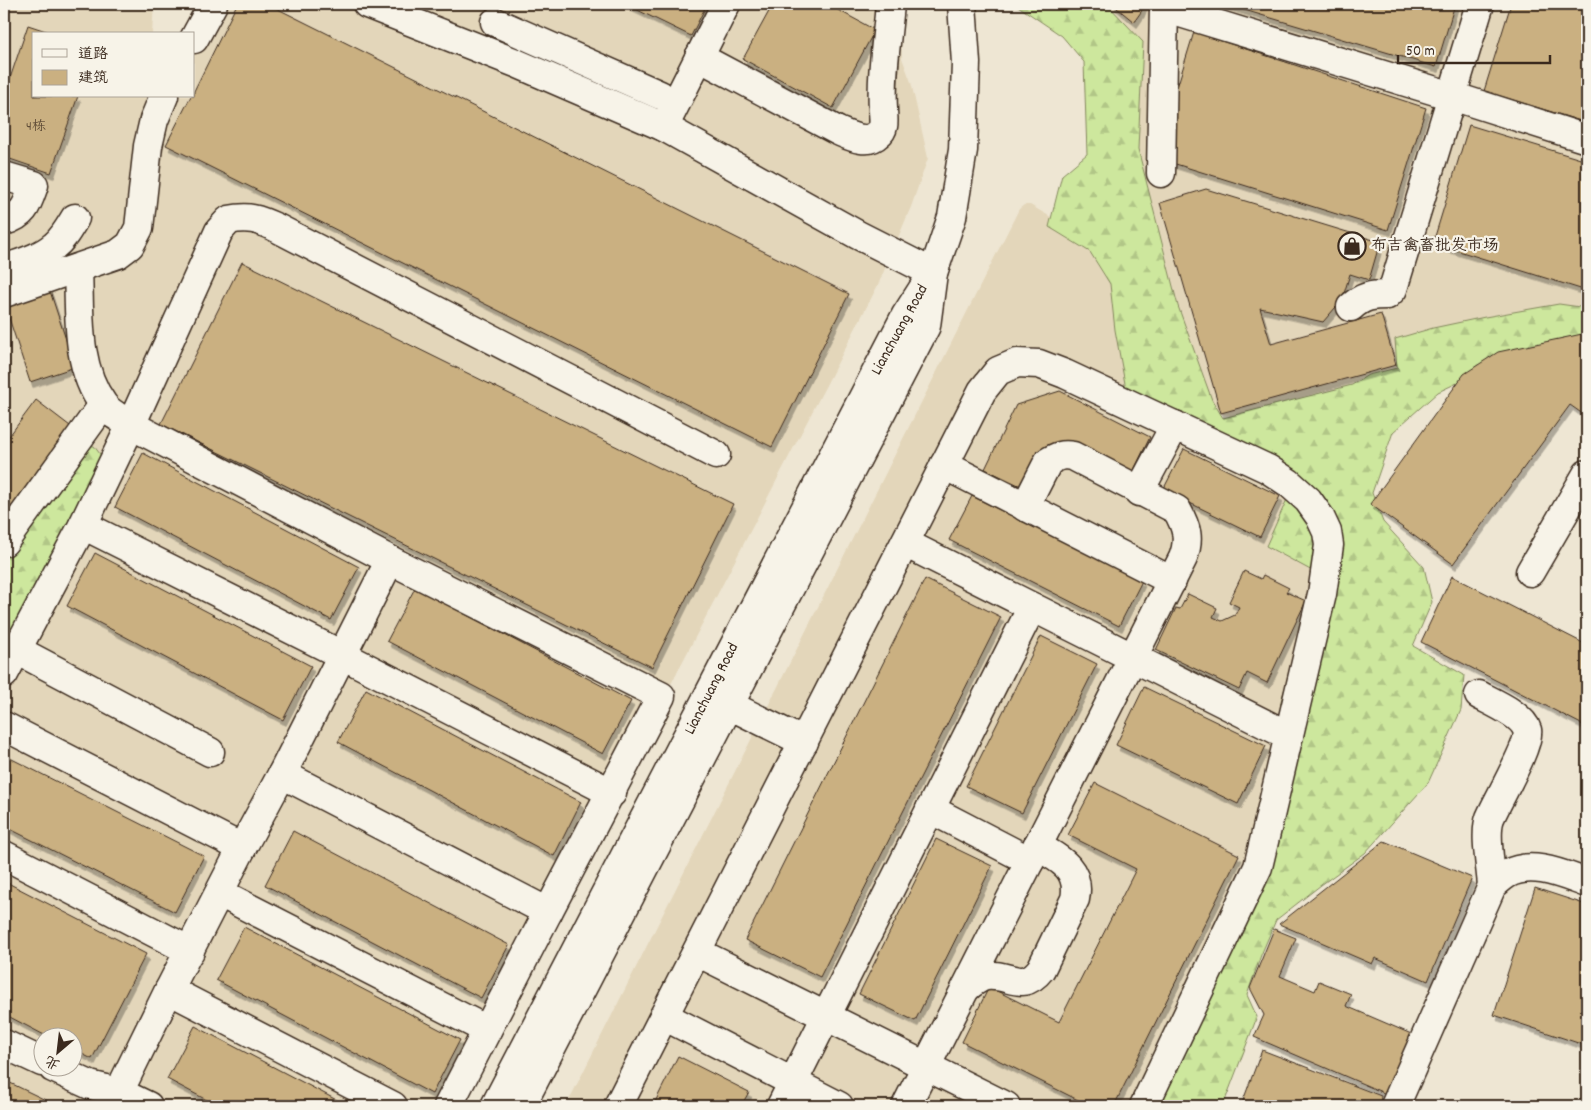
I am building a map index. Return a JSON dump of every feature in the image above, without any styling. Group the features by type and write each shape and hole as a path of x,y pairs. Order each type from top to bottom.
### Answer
{"street":[{"path":"195,37 213,4"},
{"path":"664,127 726,4"},
{"path":"699,57 854,139 866,139 878,135 884,127 882,79 890,4"},
{"name":"Lianchuang Road","path":"495,1106 926,326 933,273 952,217 963,150 966,63 962,4"},
{"path":"1351,306 1360,299 1370,295 1387,295 1393,289 1480,4"},
{"path":"1161,173 1164,6 1587,139"},
{"path":"382,7 516,62 664,127 858,235 933,273"},
{"path":"482,49 500,13 660,95"},
{"path":"4,293 118,254 130,245 139,228 148,146 154,120 163,98"},
{"path":"4,176 34,185 28,204 22,213 4,221"},
{"path":"4,674 83,525 219,232 229,220 244,217 260,220 277,228 716,454"},
{"path":"4,269 53,247 64,236 75,218"},
{"path":"78,268 86,372 103,406 130,425 390,560 661,696 448,1106"},
{"path":"618,1106 982,391 998,370 1017,364 1039,364 1065,374 1268,469 1290,483 1308,500 1327,532 1329,545 1322,594 1258,867 1144,1106"},
{"path":"4,542 103,406"},
{"path":"1139,492 1175,425"},
{"path":"906,1106 1133,658 1187,546 1184,522 1177,510 1139,492 1073,456 1064,455 1048,462 1025,507"},
{"path":"944,465 1172,580"},
{"path":"1530,572 1587,474"},
{"path":"83,525 612,793"},
{"path":"905,543 1288,736"},
{"path":"120,1099 169,990 282,774 390,560"},
{"path":"787,1094 1032,607"},
{"path":"17,650 210,752"},
{"path":"1479,695 1512,713 1523,722 1528,731 1525,746 1489,820 1488,837 1492,886"},
{"path":"719,700 804,742"},
{"name":"Lianchuang Road","path":"521,1106 719,700"},
{"path":"4,726 242,848"},
{"path":"282,774 548,912"},
{"path":"930,809 1034,854 1054,855 1067,865 1074,876 1077,888 1075,899 1041,969 1034,978 1025,982 986,976 975,980 966,988"},
{"path":"4,855 190,951"},
{"path":"1395,1106 1492,886 1508,873 1528,868 1554,871 1587,883"},
{"path":"220,893 487,1030"},
{"path":"697,952 1006,1106"},
{"path":"169,990 393,1106"},
{"path":"664,1016 787,1094 839,1106"},
{"path":"4,1044 32,1057"},
{"path":"75,1078 120,1099 148,1106"}],"shaded area":[{"path":"4,4 154,4 152,32 32,32 32,98 195,98 195,32 180,32 196,4 900,4 902,58 911,82 928,158 911,207 878,285 452,1106 4,1106"},
{"name":"布吉禽畜批发市场","path":"1044,4 1587,4 1587,331 1311,437 1193,406 1121,79"},
{"path":"1024,205 1030,205 1089,239 1110,262 1137,375 1326,507 1274,861 1169,1106 566,1106 1019,209"}],"green space":[{"path":"1015,4 1107,4 1143,42 1138,149 1178,306 1212,400 1223,418 1352,385 1368,375 1397,368 1395,339 1433,328 1559,304 1587,308 1587,345 1571,341 1504,361 1438,392 1393,432 1372,493 1383,522 1424,567 1432,602 1413,646 1464,675 1461,710 1428,783 1365,853 1276,920 1247,995 1257,1017 1223,1106 1155,1106 1186,1038 1274,861 1281,701 1314,595 1316,573 1266,546 1288,497 1126,389 1115,330 1110,284 1090,252 1049,227 1062,175 1087,154 1084,62 1062,36"},
{"path":"84,445 94,446 106,462 4,665 4,555"}],"building":[{"path":"237,4 268,4 849,294 772,447 166,145 190,98 195,98 195,89"},
{"path":"625,4 707,4 691,36"},
{"path":"773,4 827,4 875,30 833,108 743,59"},
{"path":"1112,4 1144,4 1134,22"},
{"path":"1224,4 1455,4 1436,67"},
{"path":"1511,4 1577,4 1587,7 1587,123 1484,91"},
{"path":"28,25 49,32 32,32 32,98 77,98 51,173 4,157 4,96"},
{"path":"1194,32 1426,108 1388,230 1166,161 1175,94"},
{"path":"1469,125 1587,161 1587,291 1433,243"},
{"path":"1206,189 1380,242 1369,280 1350,274 1342,300 1323,322 1260,308 1271,344 1381,314 1396,365 1221,413 1160,203"},
{"path":"242,262 733,504 652,667 161,424"},
{"path":"49,288 75,367 30,382 4,303"},
{"path":"1582,334 1587,339 1587,417 1570,405 1453,564 1370,504 1464,374 1498,352"},
{"path":"1060,391 1150,437 1130,478 1047,448 1027,489 985,469 1016,405"},
{"path":"36,400 74,429 14,510 4,503 4,443"},
{"path":"1184,449 1280,496 1260,537 1163,490"},
{"path":"143,453 359,567 331,620 115,507"},
{"path":"972,496 1142,581 1119,626 949,540"},
{"path":"95,553 311,666 283,720 67,606"},
{"path":"1244,571 1261,579 1263,575 1289,588 1286,592 1306,601 1267,683 1247,673 1239,690 1156,650 1176,608 1180,609 1188,594 1217,608 1213,617 1222,621 1235,615 1239,607 1229,602"},
{"path":"1452,576 1587,645 1587,727 1421,642"},
{"path":"925,579 1001,617 820,977 745,940"},
{"path":"415,588 631,701 603,754 387,641"},
{"path":"1041,636 1097,664 1022,813 966,786"},
{"path":"1144,687 1266,746 1238,804 1116,745"},
{"path":"366,689 581,802 554,856 338,742"},
{"path":"4,755 204,856 175,912 4,826"},
{"path":"1095,783 1239,855 1114,1106 1090,1106 962,1042 989,987 1059,1022 1136,869 1068,835"},
{"path":"293,831 509,945 481,998 265,885"},
{"path":"936,839 992,866 915,1021 859,994"},
{"path":"1384,841 1472,878 1428,981 1375,958 1372,964 1279,924"},
{"path":"4,881 146,954 92,1059 82,1054 82,1028 32,1029 4,1014"},
{"path":"1535,888 1587,905 1587,1046 1494,1015"},
{"path":"244,927 460,1040 432,1094 216,980"},
{"path":"1274,929 1296,938 1280,976 1315,991 1319,981 1351,994 1346,1006 1416,1036 1391,1096 1254,1037 1264,1015 1250,988"},
{"path":"195,1026 348,1106 218,1106 167,1079"},
{"path":"1262,1050 1381,1096 1380,1106 1241,1106"},
{"path":"678,1056 749,1092 741,1106 653,1106"},
{"path":"4,1080 58,1106 4,1106"}],"place":[{"name":"布吉禽畜批发市场","path":"1352,246"}]}
